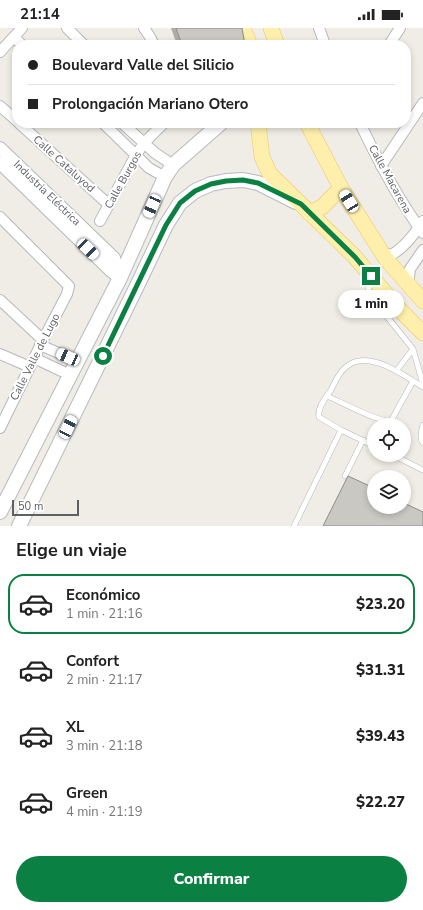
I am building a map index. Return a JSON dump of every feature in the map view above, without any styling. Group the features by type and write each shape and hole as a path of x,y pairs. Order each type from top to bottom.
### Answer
{"main road":[{"path":"243,28 248,40"},
{"path":"271,28 276,40"},
{"path":"0,512 120,278 164,177 173,165 215,128"},
{"path":"259,128 262,157 270,174 355,257 398,308 423,333"},
{"path":"310,128 341,188 381,252 423,301"},
{"path":"19,526 138,286 166,225 180,203 195,191 211,184 226,181 243,180 258,183 305,208 322,206 341,188"},
{"path":"120,278 138,286"}],"street":[{"path":"0,52 22,28"},
{"path":"67,28 79,40"},
{"path":"144,28 152,40"},
{"path":"319,28 323,40"},
{"path":"392,40 400,28"},
{"path":"14,37 17,40"},
{"path":"411,121 423,103"},
{"name":"Calle Cataluyod","path":"0,106 12,117"},
{"name":"Calle Cataluyod","path":"25,128 109,205"},
{"path":"110,128 149,168 164,177"},
{"path":"128,128 155,153 173,165"},
{"name":"Calle Burgos","path":"100,221 136,155 144,143 159,128"},
{"name":"Calle Macarena","path":"362,128 380,166 422,227"},
{"path":"380,166 406,128"},
{"name":"Industria Eléctrica","path":"0,148 114,258 120,278"},
{"name":"Industria Eléctrica","path":"0,162 120,278"},
{"name":"Calle Valle de Lugo","path":"0,217 69,286 67,294 2,417 0,428"},
{"path":"381,252 391,254 394,253 422,227"},
{"path":"408,285 410,269 423,250"},
{"path":"0,300 42,342 77,361"},
{"path":"0,354 32,362 70,375"}],"lane":[{"path":"371,276 368,293 413,349 423,384"},
{"path":"397,370 413,349"},
{"path":"367,442 341,430 319,417 318,412 345,368 354,361 370,360 397,370 423,387"},
{"path":"327,396 388,422 394,419 413,381"},
{"path":"423,425 421,440 423,443"},
{"path":"294,526 341,430"},
{"path":"345,476 363,440"},
{"path":"407,462 423,470"}],"building":[{"path":"176,28 242,28 244,40 180,40"},
{"path":"348,476 367,485 367,514 411,514 411,506 423,512 423,526 323,526"}],"route":[{"path":"103,356 138,286 166,225 180,203 195,191 211,184 243,180 258,183 301,204 355,257 371,276"}]}
